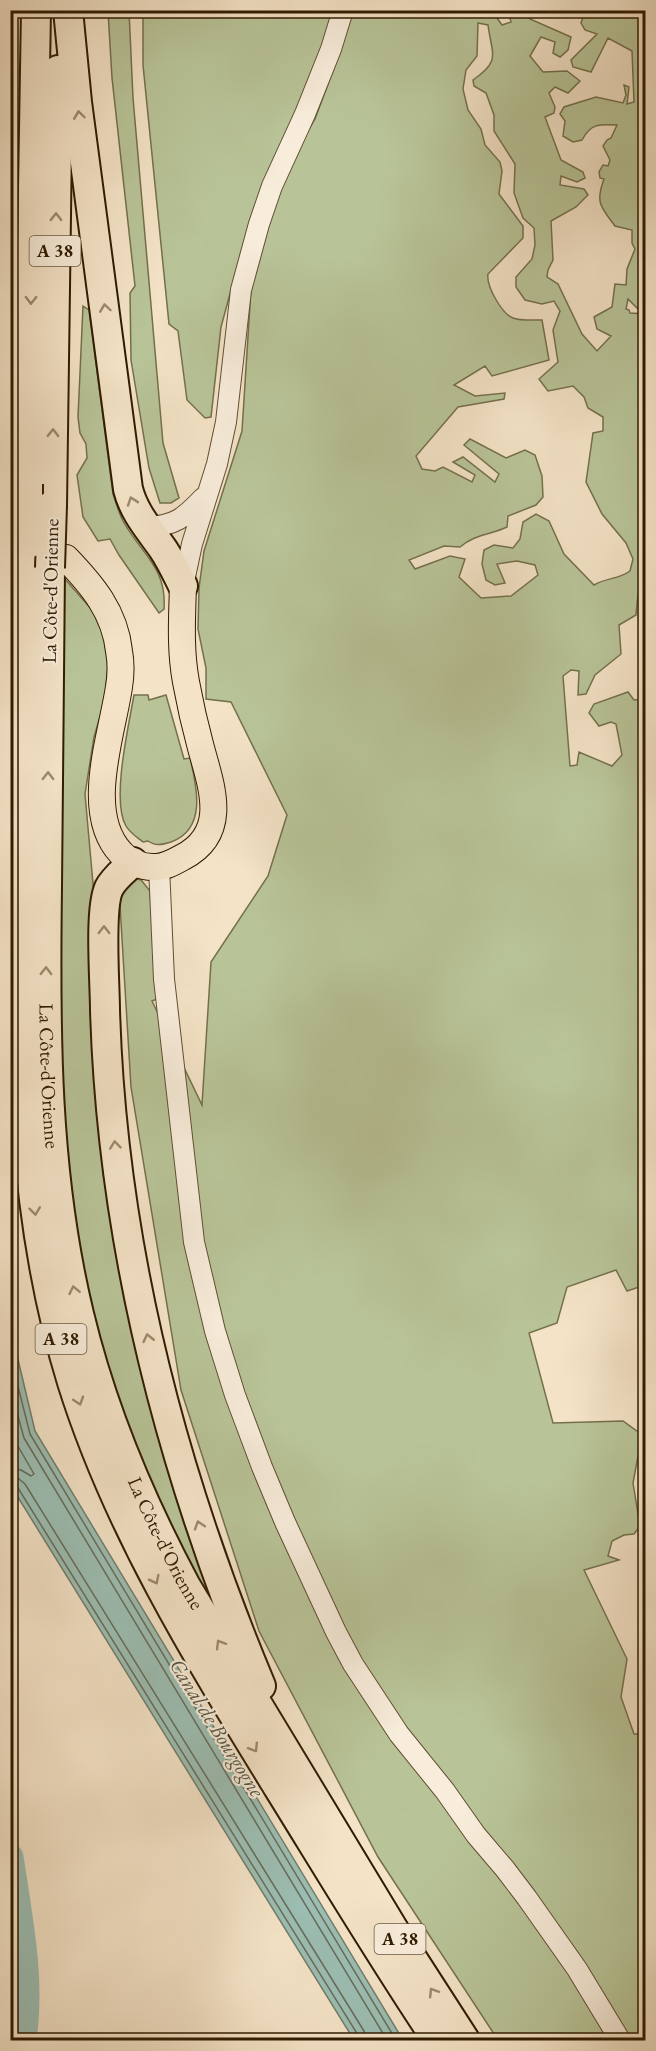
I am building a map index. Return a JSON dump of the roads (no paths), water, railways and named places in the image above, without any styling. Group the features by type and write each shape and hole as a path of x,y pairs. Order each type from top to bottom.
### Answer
{"highway":[{"name":"La Côte-d'Orienne","path":"36,10 16,495 28,544 21,969 24,1096 38,1235 72,1380 92,1439 133,1536 198,1657 436,2040"},
{"name":"La Côte-d'Orienne","path":"59,10 52,505 58,563 45,994 51,1143 57,1199 78,1314 113,1426 158,1535 198,1607 337,1837 465,2040"},
{"path":"68,10 77,102 128,489 133,506 173,566 183,586"},
{"path":"146,865 113,881 106,897 105,977 110,1089 118,1169 141,1306 155,1371 188,1490 226,1600 265,1693 337,1837"},
{"path":"10,1000 31,1174"}],"main road":[{"path":"58,563 96,592 106,607 116,632 120,684 104,774 102,810 111,840 124,856 146,865 180,859 198,848 210,829 214,811 212,789 185,680 182,634 183,586"}],"street":[{"path":"183,586 192,544 217,464 226,422 241,290 259,224 272,186 310,103 343,10"},
{"path":"146,527 174,524 190,512 207,494"},
{"path":"146,865 164,979 194,1242 218,1342 262,1467 336,1632 365,1683 399,1734 527,1898 577,1969 620,2040"}],"water":[{"path":"10,1326 35,1431 403,2040 354,2040 11,1486"}],"waterway":[{"path":"10,1857 25,1972 23,2040"}],"water label":[{"name":"Canal de Bourgogne","path":"217,1728"}]}
